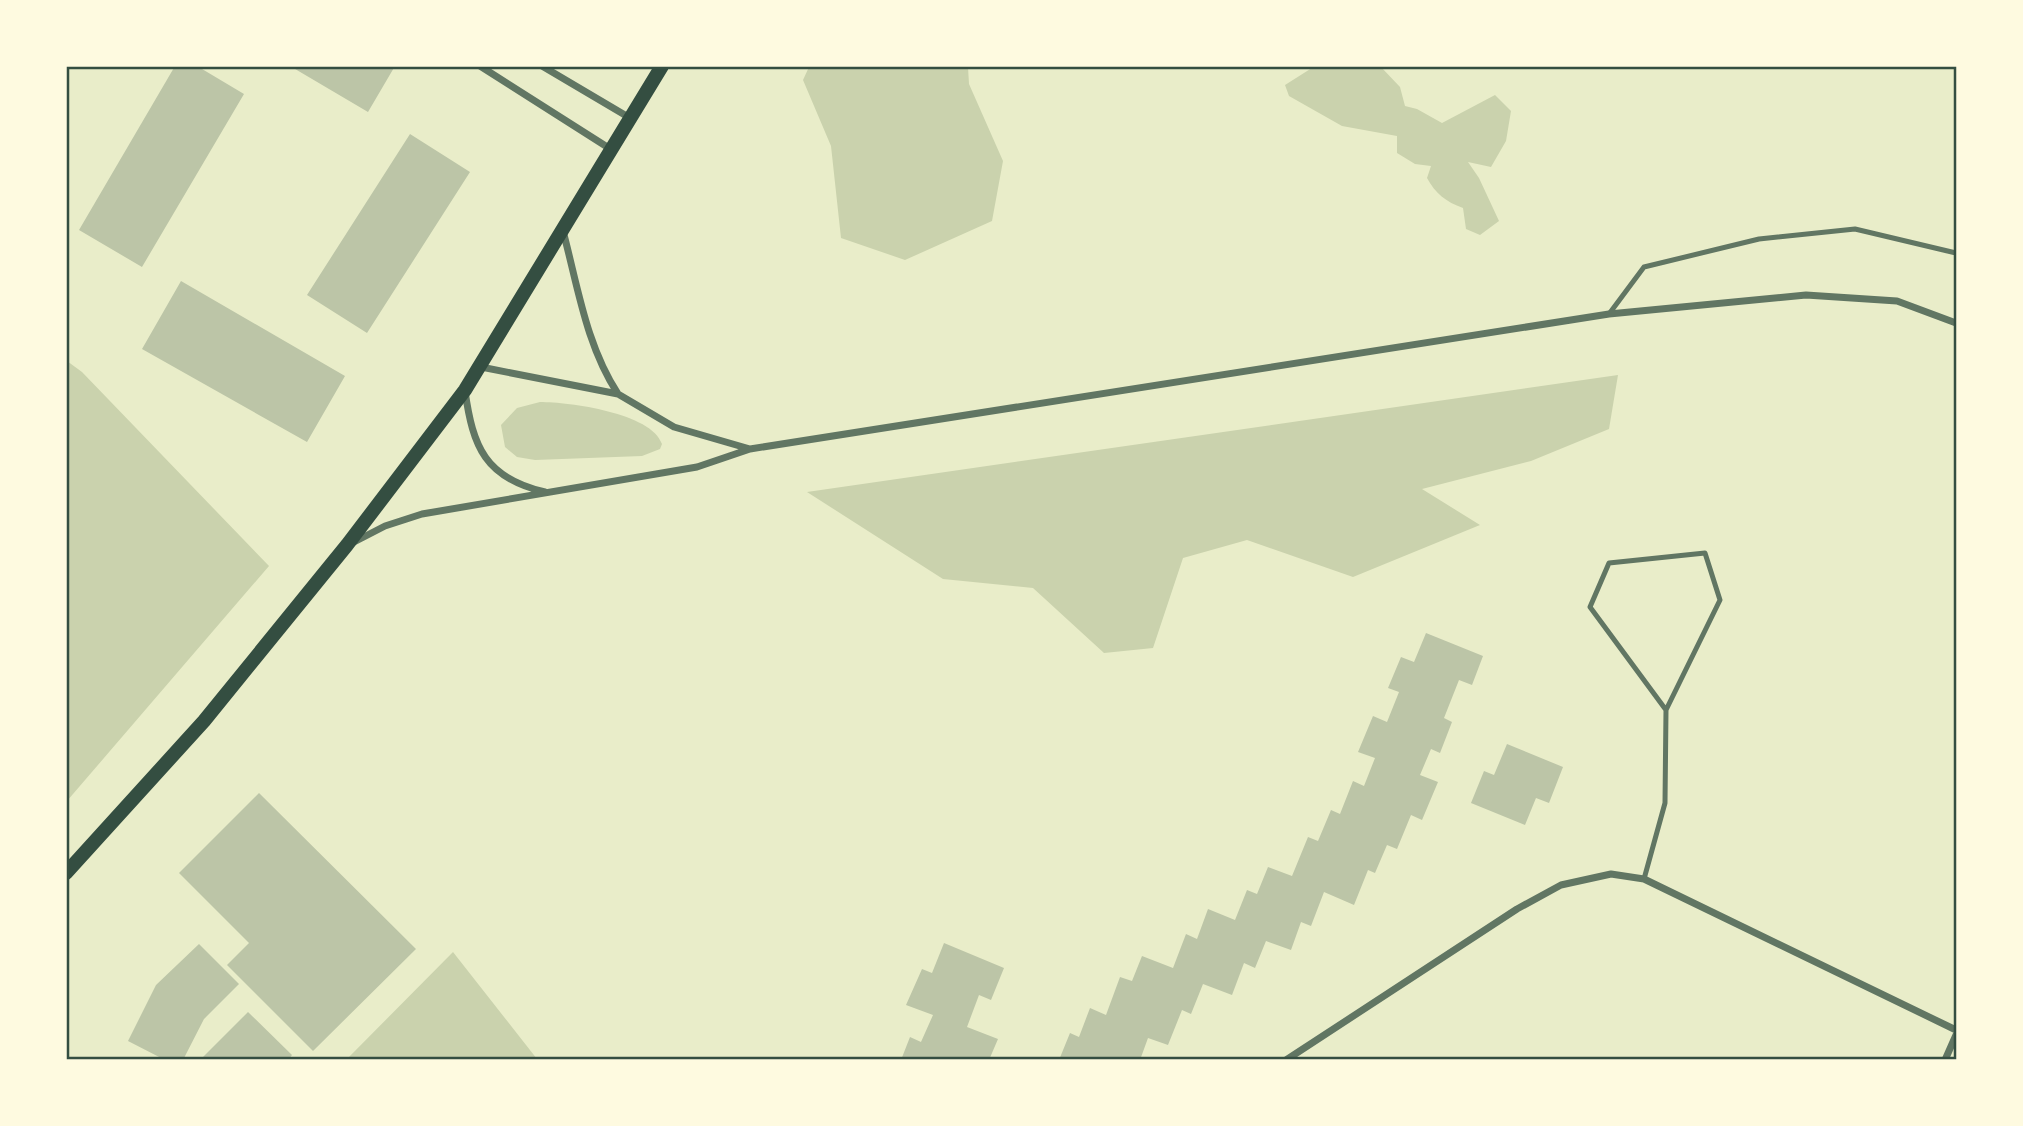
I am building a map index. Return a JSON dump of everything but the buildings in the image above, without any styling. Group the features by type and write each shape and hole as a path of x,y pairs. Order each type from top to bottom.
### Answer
{"main road":[{"path":"66,873 204,721 347,545 465,390 662,66"}],"street":[{"path":"480,66 612,150"},
{"path":"542,66 630,118"},
{"path":"563,232 590,338 605,374 618,394"},
{"path":"347,545 385,526 422,514 552,494 697,467 750,449 1609,314 1806,295 1897,301 1956,323"},
{"path":"481,367 618,394 674,427 750,449"},
{"path":"465,390 472,432 491,466 519,485 552,494"},
{"path":"1286,1059 1517,909 1561,885 1611,874 1644,879 1956,1030"},
{"path":"1945,1059 1956,1035"}],"lane":[{"path":"1609,314 1644,267 1759,239 1855,229 1956,253"},
{"path":"1644,879 1665,803 1666,710 1720,600 1705,552 1609,563 1590,607 1666,710"}],"green space":[{"path":"1315,66 1381,67 1400,87 1405,106 1417,109 1442,123 1495,95 1511,111 1506,141 1491,167 1468,162 1479,178 1499,221 1480,235 1466,229 1463,208 1442,196 1427,178 1431,166 1415,164 1397,153 1397,136 1342,126 1289,96 1285,85"},
{"path":"809,67 968,67 969,84 1003,161 992,221 905,260 841,238 831,146 803,80"},
{"path":"67,361 82,372 269,566 67,801"},
{"path":"1618,375 1609,429 1531,461 1422,489 1480,525 1353,577 1247,540 1183,558 1153,648 1104,653 1033,588 943,579 807,492"},
{"path":"540,402 589,407 627,417 655,433 662,444 660,449 642,456 535,460 517,457 505,447 501,425 517,408"},
{"path":"453,952 537,1059 347,1059"}]}
